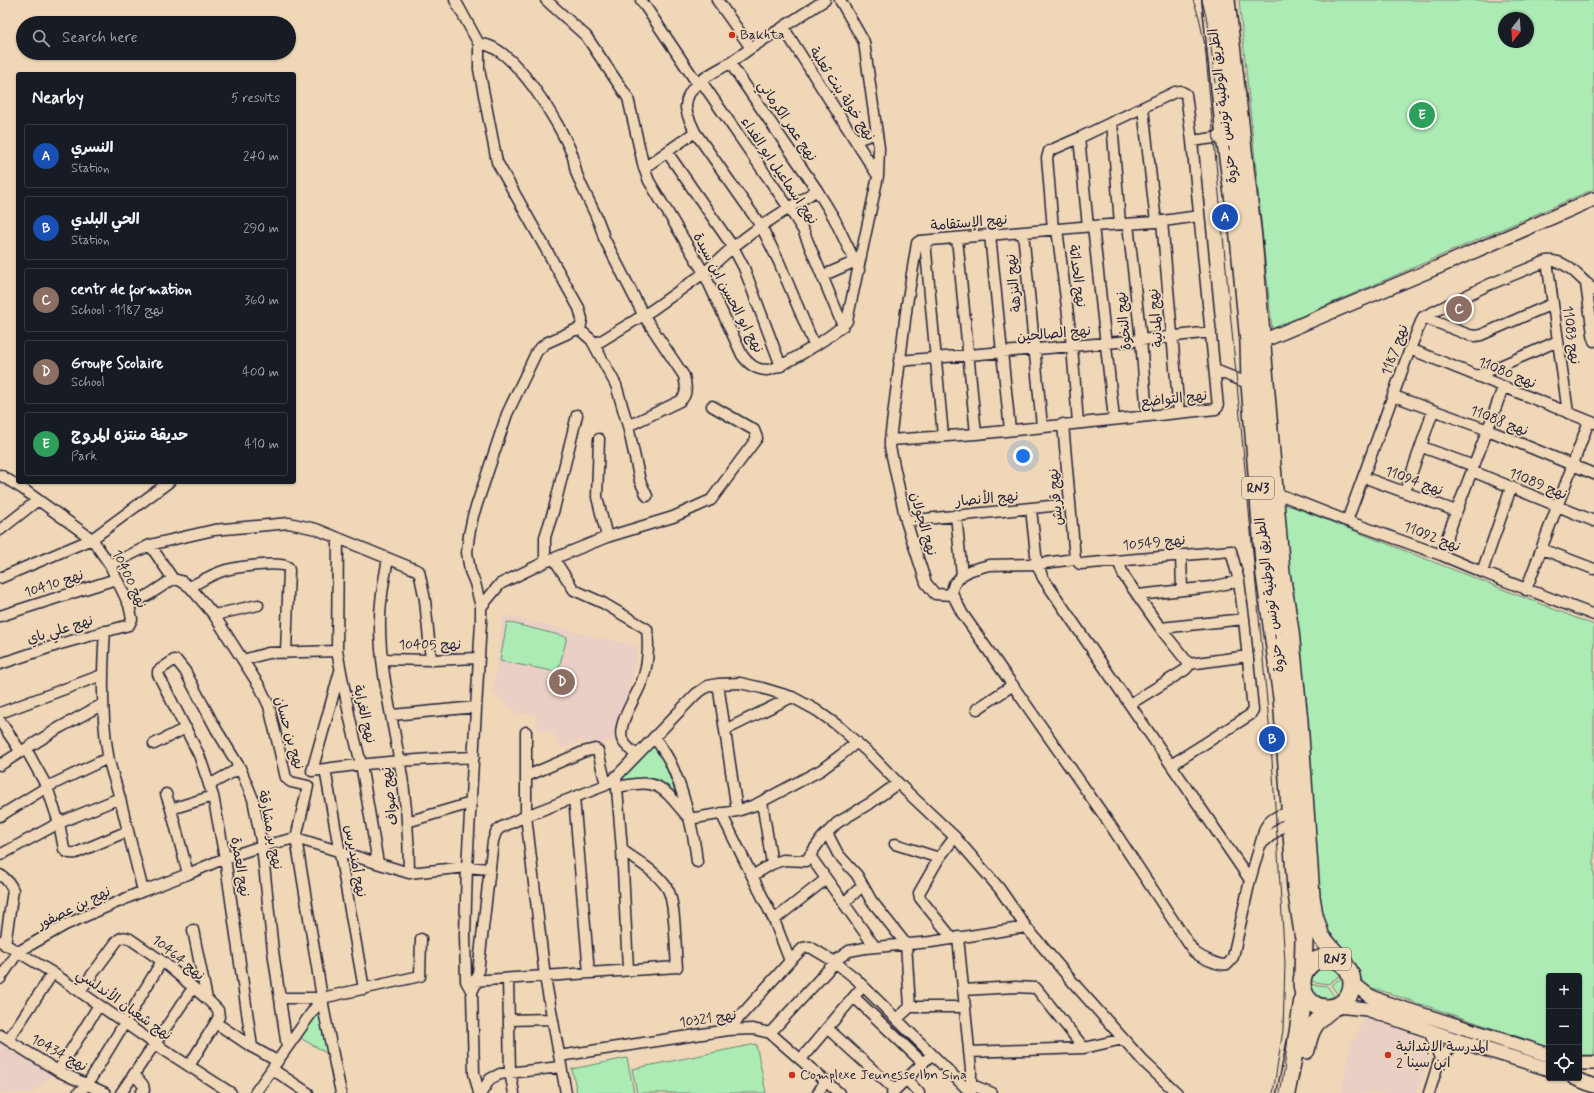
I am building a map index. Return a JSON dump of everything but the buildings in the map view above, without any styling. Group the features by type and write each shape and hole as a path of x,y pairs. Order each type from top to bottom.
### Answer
{"highway":[{"name":"الطريق الوطنية تونس - حزوة","path":"1211,0 1233,136 1253,238 1255,341 1266,490"},
{"name":"الطريق الوطنية تونس - حزوة","path":"1226,0 1233,136"},
{"name":"الطريق الوطنية تونس - حزوة","path":"1255,341 1250,384 1290,631 1299,721 1296,888 1304,939 1303,984 1298,1033 1286,1093"},
{"name":"الطريق الوطنية تونس - حزوة","path":"1298,817 1314,915 1321,937 1344,963"},
{"name":"RN3","path":"1297,1093 1311,1029 1322,1016 1345,1000 1351,992 1353,982 1350,972 1344,963 1332,958 1320,958 1312,962 1306,968 1303,984"},
{"path":"1303,984 1313,1003 1327,1008 1336,1006"}],"street":[{"path":"455,0 479,44 479,69 497,162 579,308 582,319 580,330"},
{"name":"نهج ابو الحسن ابن سيدة","path":"546,0 586,36 628,98 644,168 649,181 704,273 742,355 748,363 756,368 767,370 780,366 843,326"},
{"name":"نهج اسماعيل ابو الفداء","path":"641,0 790,208 803,230 843,326"},
{"path":"717,0 751,48"},
{"path":"814,345 779,262 761,226 695,132 688,117 686,108 690,92 699,82 825,0"},
{"path":"840,0 864,42 879,148 878,176 856,266 850,314 843,326"},
{"name":"نهج خولة بنت ثعلبة","path":"783,27 878,176"},
{"path":"479,44 485,44 504,55 525,76 537,92 563,135 573,155 578,177 602,228 604,238 644,316 684,376 686,386 685,394 680,401 628,426"},
{"name":"نهج عمر الكرماني","path":"730,63 817,190 834,218 856,266"},
{"name":"نهج التواضع","path":"890,440 976,434 1216,409 1218,407 1186,94 1180,91 1175,92 1143,108"},
{"path":"1114,419 1106,344 1079,138 1143,108"},
{"name":"نهج المدنية","path":"1143,108 1159,221 1179,413"},
{"name":"نهج النخوة","path":"1112,122 1124,224 1141,340 1147,416"},
{"path":"644,168 695,132"},
{"path":"856,140 876,133"},
{"path":"1192,141 1233,136"},
{"name":"نهج الحداثة","path":"1078,423 1072,346 1055,229 1047,155 1052,149 1079,138"},
{"path":"667,152 733,247 744,268 780,366"},
{"path":"592,341 601,341 644,316 704,273 733,247 761,226 817,190"},
{"path":"1255,341 1429,271 1594,200"},
{"name":"نهج الإستقامة","path":"890,440 899,361 918,242 1159,221 1199,216"},
{"name":"نهج النزهة","path":"1023,232 1042,426"},
{"path":"990,235 1010,430"},
{"path":"957,238 970,355 976,434"},
{"path":"925,241 943,436"},
{"path":"1547,261 1553,260 1561,262 1591,286 1594,342"},
{"name":"نهج 11083","path":"1547,261 1568,413"},
{"name":"نهج 1187","path":"1347,521 1423,316 1547,261"},
{"path":"822,276 856,266"},
{"path":"1423,316 1468,335 1475,336 1481,335 1552,304"},
{"path":"580,330 592,341 616,385 628,426 640,481 647,496"},
{"path":"472,992 466,981 465,935 467,867 481,607 475,583 470,571 467,552 469,535 473,516 507,414 538,351 542,346 569,332 580,330"},
{"name":"نهج الصالحين","path":"899,361 1106,344 1211,332"},
{"path":"1477,376 1558,340"},
{"name":"نهج 11080","path":"1410,349 1592,422"},
{"path":"1214,370 1250,384"},
{"path":"1441,555 1503,387"},
{"name":"نهج 11088","path":"1394,396 1488,430 1594,474"},
{"path":"481,607 500,584 549,561 607,537 673,518 711,500 757,438 754,430 712,406"},
{"path":"1405,492 1434,411"},
{"path":"577,415 546,537 549,561 574,590 602,603 647,629 648,637 645,669 642,682 626,713 622,732 622,739 636,755"},
{"path":"1526,590 1572,465 1592,422"},
{"name":"نهج قريش","path":"1063,424 1070,504 1078,562"},
{"path":"599,439 598,496 607,537"},
{"name":"نهج الجولان","path":"890,440 906,521 930,589 935,594 953,595"},
{"name":"نهج 11089","path":"1422,447 1473,469 1511,488 1594,521"},
{"name":"نهج 10400","path":"0,475 92,539 110,565 129,605 132,619 129,625"},
{"name":"نهج 11094","path":"1362,478 1456,511"},
{"path":"0,578 92,539 167,484"},
{"path":"1482,572 1511,488"},
{"name":"نهج 11092","path":"1266,490 1441,555 1526,590 1594,615"},
{"path":"0,530 38,500"},
{"name":"نهج الأنصار","path":"906,521 1070,504"},
{"path":"1031,508 1037,564 1043,578 1250,880"},
{"path":"956,515 962,575 954,584 953,595 962,612 1109,823 1194,952 1198,955 1224,965 1230,962 1233,957 1261,837 1268,823 1275,817 1298,817"},
{"path":"110,565 150,545 214,530 289,523 316,529 388,559 416,568 421,574 426,600 431,660"},
{"name":"نهج الغرابة","path":"338,538 337,651 350,719 362,764 378,863"},
{"path":"129,605 150,594 173,579 150,545"},
{"path":"1542,549 1594,569"},
{"name":"نهج 10549","path":"962,575 971,570 989,565 1118,561 1230,551 1239,581"},
{"path":"1181,555 1182,589"},
{"name":"نهج صواف","path":"388,559 381,598 380,619 382,659 400,760 407,822 409,873"},
{"path":"1118,561 1124,576 1189,664"},
{"path":"190,587 226,570 251,566 282,564 288,567 286,653"},
{"name":"نهج 10410","path":"0,616 116,579"},
{"name":"نهج بن حسان","path":"173,579 190,587 214,615 260,687 269,706 286,778 291,782 308,786 296,838 329,1039 341,1093"},
{"path":"1138,595 1211,587 1239,581 1253,710 1250,715 1171,765"},
{"path":"214,615 242,610 258,605"},
{"path":"1161,628 1244,619"},
{"name":"نهج علي باي","path":"0,664 105,631 129,625"},
{"path":"105,631 102,675 104,730 108,758 120,798 143,891"},
{"path":"243,660 268,653 337,651"},
{"path":"1189,664 1248,656"},
{"name":"نهج 10405","path":"382,659 431,660 478,658"},
{"name":"نهج بر مشارقة","path":"158,674 158,671 174,660 177,661 185,671 216,729 240,768 252,798 262,846 286,1047"},
{"path":"1130,704 1185,670 1189,664"},
{"path":"308,786 340,671"},
{"name":"نهج العمرة","path":"158,674 203,765 213,796 225,858 252,1047"},
{"path":"0,713 102,675"},
{"path":"480,1093 474,1073 472,992 477,981 493,841 496,832 500,828 526,816 606,785 696,694 708,686 740,683 792,697 816,710 838,725 857,742 954,837 999,888 1026,926 1123,1039 1177,1093"},
{"path":"718,684 737,811"},
{"path":"977,709 1013,685"},
{"path":"725,730 792,697"},
{"path":"0,765 59,728 103,704"},
{"path":"392,715 476,707"},
{"path":"0,721 24,750 47,787 59,823 64,849 66,851 72,854 128,831"},
{"path":"154,744 186,728"},
{"path":"526,732 526,816 545,977 566,1093"},
{"path":"654,737 670,762 696,844 697,862"},
{"path":"689,819 737,811 762,802 821,770 857,742"},
{"path":"527,776 582,752 595,749 598,751 606,785"},
{"path":"312,770 400,760 474,757"},
{"path":"0,816 47,787 108,758"},
{"path":"210,785 240,768"},
{"name":"نهج أمنديرس","path":"325,769 364,989"},
{"path":"616,776 622,850 628,969"},
{"path":"617,787 644,783 657,785 671,797 689,819"},
{"path":"752,876 772,864 787,859 805,862 837,823 872,802 898,783"},
{"path":"166,794 188,874"},
{"path":"171,809 213,796"},
{"path":"574,797 589,973"},
{"path":"0,855 59,823 120,798"},
{"path":"762,802 772,864"},
{"path":"407,822 471,803"},
{"path":"721,813 774,920 790,961"},
{"path":"827,834 838,854 857,875 871,900 906,944 910,1007"},
{"path":"954,837 938,858 920,890 919,896 955,938 965,1007 971,1090"},
{"path":"296,838 409,873 467,867 490,869"},
{"name":"نهج بن عصفور","path":"18,952 65,925 143,891 225,858 262,846 296,838"},
{"path":"895,844 938,858"},
{"path":"466,981 545,977 628,969 677,967 669,891 664,883 645,866 622,850"},
{"path":"810,856 875,947"},
{"path":"0,875 11,884 13,890 3,943"},
{"path":"774,920 826,879"},
{"path":"844,903 862,886"},
{"path":"770,1033 835,962 842,955 851,950 955,938 1026,926"},
{"path":"193,930 207,999"},
{"name":"نهج 10464","path":"80,991 121,938 126,937 162,961 207,999 219,1013 216,1023"},
{"path":"280,998 322,998 420,976 421,939"},
{"name":"نهج شعبان الأندلسي","path":"3,943 52,972 155,1044 231,1093"},
{"path":"728,1030 799,951 808,946 835,962 863,986 932,1055 971,1090 992,1093"},
{"path":"0,979 18,952"},
{"path":"78,1093 87,1085 126,1023 162,961"},
{"path":"4,1038 52,972"},
{"path":"508,979 510,1072 514,1093"},
{"path":"1353,982 1368,995 1383,1002 1546,1054"},
{"path":"802,1059 863,986"},
{"path":"963,990 1016,986 1036,988 1084,1048"},
{"path":"121,1093 194,988"},
{"path":"854,997 923,1063"},
{"path":"255,1093 322,998"},
{"path":"58,1071 99,1004"},
{"path":"1336,1006 1367,1010 1546,1068"},
{"path":"897,1019 910,1007 965,1007"},
{"path":"509,1020 552,1019"},
{"path":"189,1066 216,1023 252,1047 308,1093"},
{"path":"827,1028 893,1092 932,1055"},
{"name":"نهج 10321","path":"559,1056 728,1030 753,1029 770,1033 802,1059 839,1093"},
{"path":"1428,1031 1440,1058"},
{"name":"نهج 10434","path":"4,1038 58,1071 105,1093"},
{"path":"969,1052 1084,1048 1123,1039"},
{"path":"1429,1093 1440,1058 1459,1041"},
{"path":"1582,1063 1594,1063"},
{"path":"480,1093 494,1076 510,1072 560,1066"},
{"path":"134,1074 143,1085 144,1090 141,1093"},
{"path":"906,1079 919,1093"},
{"path":"818,1093 826,1080"},
{"path":"1582,1081 1594,1086"}],"shaded area":[{"path":"503,615 639,647 618,738 590,747 583,739 562,749 551,730 538,731 535,713 518,714 493,691"},
{"name":"المدرسة الابتدائية ابن سينا 2","path":"1367,1011 1418,1035 1429,1059 1417,1093 1342,1093 1349,1050"},
{"path":"0,1042 53,1075 32,1093 0,1093"}],"green space":[{"path":"1239,0 1594,0 1594,189 1272,329"},
{"path":"1280,503 1594,625 1594,1055 1582,1055 1582,973 1546,973 1546,1046 1367,986 1319,924"},
{"path":"507,622 567,637 558,672 500,661"},
{"path":"654,745 664,761 676,795 662,783 648,780 622,780 637,760"},
{"path":"1330,967 1342,974 1328,984 1310,981 1313,975 1318,971 1323,968"},
{"path":"1344,976 1345,989 1340,998 1331,985"},
{"path":"1310,984 1327,986 1337,1000 1327,1002 1315,998"},
{"path":"318,1007 328,1054 297,1036"},
{"path":"756,1044 766,1093 637,1093 632,1069"},
{"path":"627,1058 634,1093 577,1093 572,1069"}],"tram line":[{"path":"1193,0 1199,17 1205,46 1271,744 1285,963 1283,1030 1273,1093"},
{"path":"1202,0 1209,29 1215,83"},
{"path":"1280,1093 1288,1038"}],"place":[{"name":"Bakhta","path":"732,35"},
{"name":"حديقة منتزه المروج","path":"1422,115"},
{"name":"النسري","path":"1225,217"},
{"name":"centr de formation","path":"1459,309"},
{"name":"Groupe Scolaire","path":"562,682"},
{"name":"الحي البلدي","path":"1272,739"},
{"name":"المدرسة الابتدائية ابن سينا 2","path":"1388,1055"},
{"name":"Complexe Jeunesse Ibn Sina","path":"792,1075"}]}
